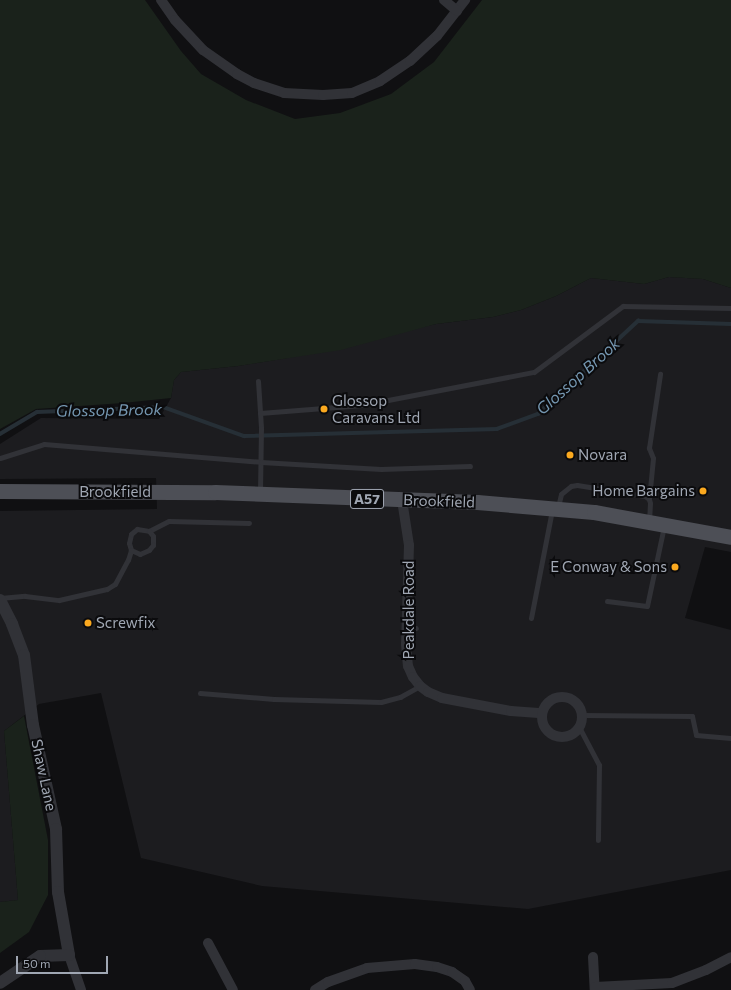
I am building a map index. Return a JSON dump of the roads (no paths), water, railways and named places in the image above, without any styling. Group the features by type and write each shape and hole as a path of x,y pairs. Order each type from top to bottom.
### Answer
{"main road":[{"name":"Brookfield","path":"0,492 215,492 477,502 594,512 731,537"}],"street":[{"path":"161,0 175,20 203,50 237,74 254,83 284,93 323,95 352,93 380,81 410,61 437,36 465,0"},
{"path":"444,0 457,11"},
{"name":"Peakdale Road","path":"402,500 409,545 412,629 406,644 408,666 420,686 428,692 442,698 511,711 542,713"},
{"name":"Shaw Lane","path":"0,599 24,655 34,725 56,829 58,892 69,955"},
{"path":"558,697 571,699 579,706 582,715 579,727 570,735 556,736 545,729 542,722 542,713 546,704 558,697"},
{"path":"208,943 233,990"},
{"path":"0,983 40,956 69,955 81,990"},
{"path":"593,957 595,988 672,982 706,970 731,957"},
{"path":"315,990 328,982 367,968 415,964 436,967 452,972 465,981 470,990"}],"lane":[{"path":"260,413 362,405 534,372 623,306 731,308"},
{"path":"649,522 649,499 653,458 649,448 660,374"},
{"path":"258,381 261,446 260,494"},
{"path":"0,458 44,444 261,462 381,468 470,466"},
{"path":"531,618 555,508 561,494 571,486 577,485 645,496 649,499"},
{"path":"0,599 25,596 59,600 107,589 115,584 128,560 131,550 129,543 130,534 137,529 149,530 169,522 249,523"},
{"path":"607,601 650,606 664,525"},
{"path":"131,550 140,554 149,550 153,545 153,536 149,530"},
{"path":"200,693 274,699 381,702 400,696 420,686"},
{"path":"582,715 692,716 696,735 731,738"},
{"path":"579,727 599,765 598,840"}],"waterway":[{"name":"Glossop Brook","path":"0,434 37,412 163,407 244,436 497,429 538,414 638,321 731,324"}],"place":[{"name":"Glossop Caravans Ltd","path":"324,409"},
{"name":"Novara","path":"570,455"},
{"name":"Home Bargains","path":"703,491"},
{"name":"E Conway & Sons","path":"675,567"},
{"name":"Screwfix","path":"88,623"}]}
